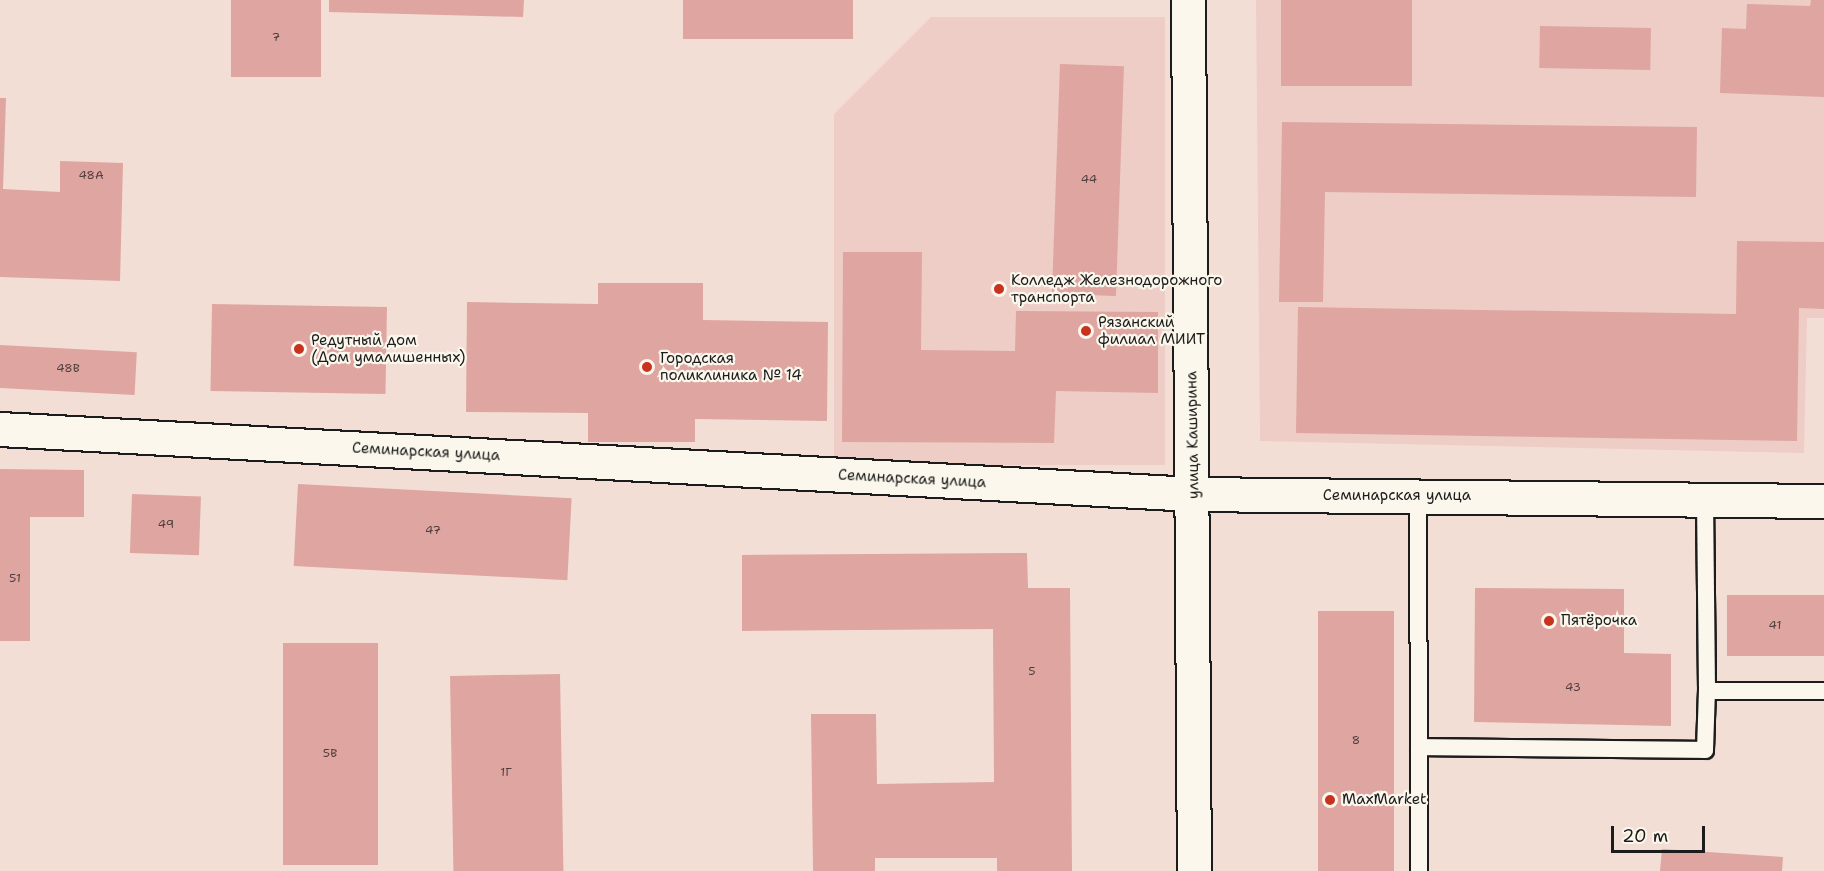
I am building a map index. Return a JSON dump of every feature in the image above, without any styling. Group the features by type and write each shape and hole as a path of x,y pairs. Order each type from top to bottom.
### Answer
{"main road":[{"name":"улица Каширина","path":"1188,0 1194,494 1194,871"},
{"name":"Семинарская улица","path":"0,429 1194,494 1824,501"}],"lane":[{"path":"1418,496 1419,871"},
{"path":"1419,747 1704,750 1707,691 1705,498"},
{"path":"1707,691 1824,691"}],"shaded area":[{"path":"1256,0 1824,0 1824,318 1807,318 1804,453 1260,441"},
{"name":"Колледж Железнодорожного транспорта","path":"931,17 1165,17 1165,465 834,465 834,114"}],"building":[{"path":"231,0 321,0 321,77 231,77"},
{"path":"329,0 524,0 523,17 329,12"},
{"path":"683,0 853,0 853,39 683,39"},
{"path":"1281,0 1412,0 1412,86 1281,86"},
{"path":"1811,0 1824,0 1824,97 1720,93 1722,28 1746,29 1747,4 1810,6"},
{"path":"1540,26 1651,28 1650,70 1539,68"},
{"path":"1060,64 1124,66 1116,296 1052,294"},
{"path":"0,98 6,98 3,189 60,192 60,161 123,163 120,281 0,277"},
{"path":"1282,122 1697,127 1696,197 1325,192 1323,302 1279,302"},
{"path":"1737,241 1824,242 1824,309 1799,308 1797,441 1296,433 1298,307 1736,314"},
{"name":"Рязанский филиал МИИТ","path":"843,252 922,252 921,350 1015,351 1016,311 1158,312 1158,393 1056,391 1054,443 842,442"},
{"name":"Городская поликлиника № 14","path":"598,283 703,283 703,320 828,322 827,421 695,419 695,442 588,442 588,413 466,412 467,302 598,304"},
{"name":"Редутный дом (Дом умалишенных)","path":"212,304 387,307 385,394 210,391"},
{"path":"0,345 137,352 135,395 0,388"},
{"path":"0,469 84,470 84,517 30,517 30,641 0,641"},
{"path":"298,484 572,498 567,580 294,566"},
{"path":"132,494 201,496 199,555 130,553"},
{"path":"1027,553 1028,588 1070,588 1072,871 997,871 997,858 875,858 875,871 813,871 811,714 876,714 877,784 994,782 993,629 742,631 742,555"},
{"path":"1475,588 1624,589 1624,653 1671,654 1671,726 1474,722"},
{"path":"1727,595 1824,595 1824,656 1727,656"},
{"path":"1318,611 1394,611 1394,871 1318,871"},
{"path":"283,643 378,643 378,865 283,865"},
{"path":"560,674 563,871 453,871 450,676"},
{"path":"1662,849 1783,857 1782,871 1660,871"}],"place":[{"name":"Колледж Железнодорожного транспорта","path":"999,289"},
{"name":"Рязанский филиал МИИТ","path":"1086,331"},
{"name":"Редутный дом (Дом умалишенных)","path":"299,349"},
{"name":"Городская поликлиника № 14","path":"647,367"},
{"name":"Пятёрочка","path":"1549,621"},
{"name":"MaxMarket","path":"1330,800"}]}
